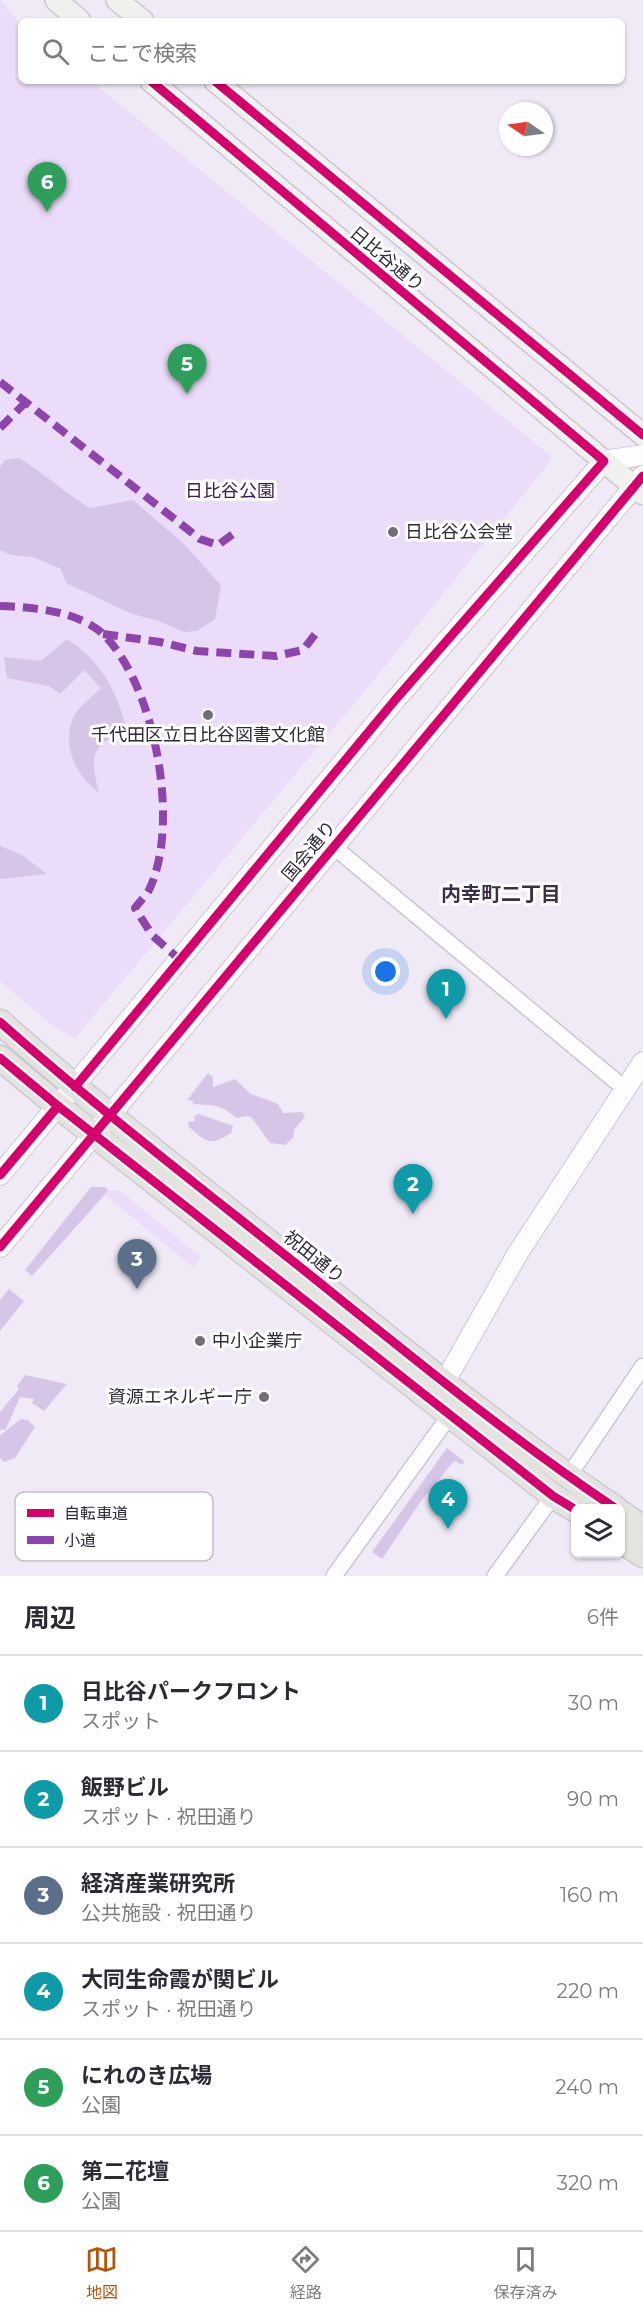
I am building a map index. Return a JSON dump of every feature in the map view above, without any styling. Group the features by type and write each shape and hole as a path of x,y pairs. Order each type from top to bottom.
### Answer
{"main road":[{"path":"56,0 77,18"},
{"path":"117,0 138,18"},
{"name":"日比谷通り","path":"155,84 604,461 640,485"},
{"name":"日比谷通り","path":"219,84 643,435"},
{"name":"祝田通り","path":"0,1022 447,1398 553,1496 571,1507"},
{"name":"祝田通り","path":"0,1058 93,1134 447,1398 608,1504"},
{"path":"625,1515 643,1528"},
{"path":"625,1543 643,1555"}],"street":[{"path":"604,461 643,455"},
{"name":"国会通り","path":"58,1106 395,700 604,461"},
{"name":"国会通り","path":"0,1247 640,485"},
{"path":"334,848 624,1088"},
{"path":"334,1576 447,1398 518,1253 643,1062"},
{"path":"0,1176 58,1106"},
{"path":"568,1477 643,1366"},
{"path":"495,1576 553,1496"}],"green space":[{"name":"日比谷公園","path":"0,0 18,21 18,84 95,84 551,456 548,464 373,681 75,1038 49,1023 0,981"},
{"path":"119,1190 201,1257 193,1267 105,1195 108,1191"}],"shaded area":[{"path":"19,458 90,508 133,500 183,543 221,585 215,619 197,631 184,632 156,620 132,614 66,583 61,569 33,557 11,555 0,550 0,467 5,460"},
{"path":"67,639 99,667 118,701 127,729 106,741 96,753 94,768 99,793 90,786 77,768 72,758 69,736 75,714 101,688 84,670 60,694 49,686 7,678 4,657 41,661"},
{"path":"0,846 22,855 47,874 0,879"},
{"path":"208,1073 213,1077 213,1087 235,1079 251,1094 278,1104 283,1113 302,1112 305,1117 294,1130 293,1138 285,1145 270,1143 251,1117 237,1118 220,1108 193,1104 193,1101 187,1100"},
{"path":"199,1114 233,1126 231,1133 218,1140 204,1139 189,1127 188,1122 195,1121 194,1116"},
{"path":"91,1187 106,1187 108,1191 32,1276 25,1270"},
{"path":"9,1289 24,1301 0,1331 0,1300"},
{"path":"25,1375 67,1384 44,1411 32,1403 34,1399 20,1397 6,1429 0,1430 0,1412 19,1389 17,1386"},
{"path":"21,1419 28,1420 35,1427 15,1458 4,1462 0,1458 0,1435"},
{"path":"447,1448 464,1461 463,1465 454,1461 421,1501 382,1559 372,1552"}],"marked path":[{"path":"0,382 200,539 218,545 236,532"},
{"path":"0,428 26,402"},
{"path":"0,606 55,612 82,620 94,627 104,635 122,658 137,687 158,757 163,829 158,862 149,890 135,908 152,935 179,959"},
{"path":"103,634 160,642 197,651 276,656 303,650 317,632"}],"cycle path":[{"path":"75,1087 395,700 604,461 155,84"},
{"path":"219,84 643,435"},
{"path":"0,1247 643,476"},
{"path":"0,1022 109,1114 413,1358 492,1420 609,1504"},
{"path":"0,1058 553,1496 571,1507"},
{"path":"0,1175 58,1106"}],"place":[{"name":"第二花壇","path":"47,212"},
{"name":"にれのき広場","path":"187,394"},
{"name":"日比谷公会堂","path":"393,532"},
{"name":"千代田区立日比谷図書文化館","path":"208,715"},
{"name":"日比谷パークフロント","path":"446,1019"},
{"name":"飯野ビル","path":"413,1214"},
{"name":"経済産業研究所","path":"137,1289"},
{"name":"中小企業庁","path":"200,1341"},
{"name":"資源エネルギー庁","path":"264,1397"},
{"name":"大同生命霞が関ビル","path":"448,1529"}],"district":[{"name":"内幸町二丁目","path":"501,894"}]}
